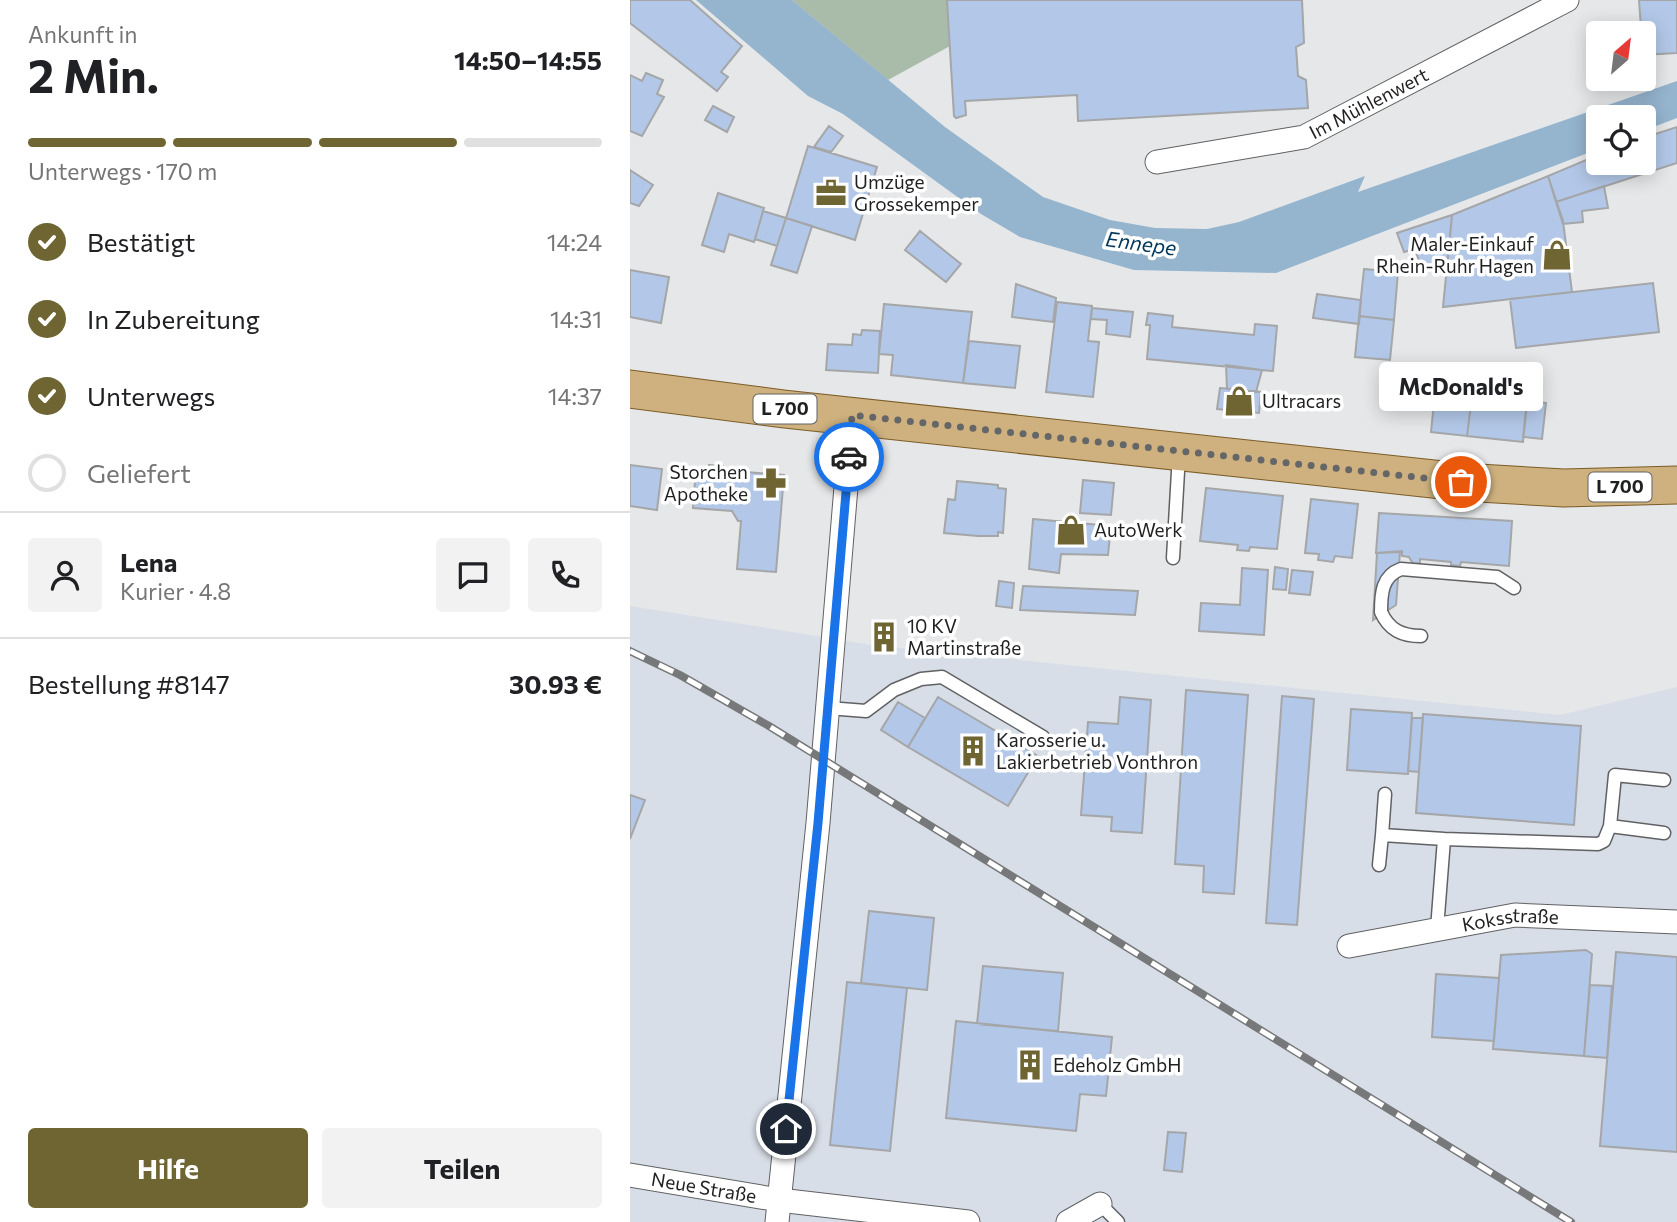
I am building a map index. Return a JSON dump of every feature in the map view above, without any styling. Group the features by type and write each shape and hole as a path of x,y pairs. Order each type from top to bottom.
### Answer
{"main road":[{"name":"L 700","path":"630,388 1461,482 1564,488 1677,485"}],"street":[{"name":"Im Mühlenwert","path":"1157,162 1304,137 1567,0"},
{"path":"778,1211 828,708 852,415"},
{"name":"Koksstraße","path":"1349,946 1515,915 1677,922"},
{"name":"Neue Straße","path":"630,1175 778,1211 968,1222"},
{"path":"1073,1221 1100,1205"}],"lane":[{"path":"1172,558 1179,452"},
{"path":"1421,636 1406,636 1394,630 1384,620 1381,612 1384,586 1394,572 1401,569 1497,577 1514,588"},
{"path":"828,708 866,711 894,690 921,679 942,677 1043,737"},
{"path":"1382,835 1598,844 1604,841 1610,826 1615,775 1664,780"},
{"path":"1379,865 1385,794"},
{"path":"1610,826 1664,833"},
{"path":"1437,929 1444,839"},
{"path":"1100,1205 1118,1222"}],"shaded area":[{"path":"630,606 872,645 1560,715 1677,687 1677,1222 630,1222"}],"green space":[{"path":"792,0 947,0 950,46 888,80"}],"water":[{"name":"Ennepe","path":"696,0 792,0 945,127 1043,197 1110,220 1155,228 1207,229 1239,222 1365,176 1358,192 1586,113 1586,154 1276,273 1134,270 1020,237 981,214 843,114 808,96"},
{"path":"1677,81 1677,118 1656,126 1656,105 1608,105 1648,91 1656,91 1656,88"}],"building":[{"path":"630,0 690,0 742,46 721,72 728,77 717,91 630,23"},
{"path":"947,0 1302,0 1304,43 1296,47 1298,76 1306,80 1308,108 1078,121 1077,95 965,101 966,115 956,118"},
{"path":"1639,0 1677,0 1677,53 1656,54 1656,21 1641,21"},
{"path":"646,73 663,80 657,94 664,97 642,136 630,131 630,75 642,81"},
{"path":"713,106 734,117 727,132 705,120"},
{"path":"829,126 843,136 831,152 814,147"},
{"path":"1677,127 1677,163 1656,170 1656,134"},
{"name":"Umzüge Grossekemper","path":"808,146 877,167 855,240 786,218"},
{"path":"1586,160 1586,175 1640,175 1556,202 1548,176"},
{"path":"630,170 653,185 639,206 630,203"},
{"path":"1548,176 1563,221 1572,292 1443,307 1452,215"},
{"path":"1604,186 1608,208 1582,211 1583,222 1563,224 1556,202"},
{"path":"718,193 764,208 754,242 729,234 724,252 702,245"},
{"path":"763,211 786,218 777,246 755,239"},
{"path":"1452,215 1447,270 1421,267 1415,249 1404,252 1397,233"},
{"path":"786,218 812,226 797,273 771,265"},
{"path":"920,231 961,264 946,282 905,250"},
{"path":"1364,269 1398,272 1394,320 1359,316"},
{"path":"630,270 669,277 661,323 630,317"},
{"path":"1653,283 1659,332 1516,348 1510,299"},
{"path":"1016,284 1056,298 1053,322 1012,317"},
{"path":"1317,294 1361,300 1359,324 1313,318"},
{"path":"1057,302 1092,306 1088,341 1099,342 1093,397 1046,392"},
{"path":"884,304 972,312 963,383 891,375 893,355 879,354"},
{"path":"1092,308 1133,312 1130,337 1106,334 1107,320 1091,319"},
{"path":"1148,313 1173,316 1172,327 1254,335 1255,324 1277,326 1273,371 1147,359 1150,325 1146,325"},
{"path":"1359,316 1394,320 1390,360 1355,357"},
{"path":"862,330 880,331 878,373 826,370 828,344 852,345 853,334 861,335"},
{"path":"969,341 1020,346 1015,388 963,383"},
{"path":"1226,365 1262,370 1256,392 1227,389"},
{"path":"1484,383 1501,385 1500,391 1528,394 1523,442 1467,436 1473,388 1484,390"},
{"path":"1220,388 1261,392 1259,413 1217,409"},
{"path":"1527,401 1546,403 1542,439 1523,437"},
{"path":"1434,402 1471,405 1467,436 1431,432"},
{"path":"630,465 662,469 657,510 630,506"},
{"path":"709,465 723,466 722,470 784,475 776,572 737,569 741,521 738,521 732,511 693,508 696,468 709,469"},
{"path":"1083,480 1114,483 1111,515 1080,513"},
{"path":"957,481 998,485 998,488 1006,489 1003,533 998,532 998,536 978,536 944,533 948,499 955,500"},
{"path":"1206,488 1283,496 1277,549 1250,547 1249,551 1237,550 1238,545 1200,541"},
{"path":"1311,499 1358,504 1352,558 1335,556 1333,562 1318,560 1319,554 1305,553"},
{"path":"1379,513 1512,521 1509,566 1461,562 1460,566 1451,565 1451,562 1420,559 1420,563 1413,564 1409,557 1402,556 1402,551 1376,553"},
{"path":"1033,519 1111,526 1108,555 1061,554 1059,573 1029,569"},
{"path":"1400,552 1396,605 1373,620 1377,553"},
{"path":"1275,567 1288,569 1286,590 1273,589"},
{"path":"1242,568 1268,570 1264,635 1199,631 1201,603 1240,605"},
{"path":"1292,570 1313,572 1310,595 1289,593"},
{"path":"999,581 1014,583 1012,608 996,606"},
{"path":"1023,586 1138,591 1135,615 1020,610"},
{"name":"10 KV Martinstraße","path":"874,631 895,633 893,644 873,641"},
{"path":"1186,690 1248,695 1234,894 1203,892 1204,866 1175,864"},
{"path":"1282,696 1314,699 1297,925 1266,923"},
{"name":"Karosserie u. Lakierbetrieb Vonthron","path":"938,697 1038,756 1008,806 908,747"},
{"path":"1120,697 1151,700 1142,833 1111,831 1112,817 1081,815 1088,722 1118,724"},
{"path":"898,702 925,718 908,747 881,730"},
{"path":"1351,709 1412,713 1408,774 1347,770"},
{"path":"1423,714 1581,726 1574,825 1416,813"},
{"path":"1412,718 1423,718 1419,772 1408,771"},
{"path":"630,795 645,800 630,839"},
{"path":"869,911 934,918 927,990 861,983"},
{"path":"1586,950 1592,954 1584,1056 1493,1049 1501,955"},
{"path":"1616,952 1677,957 1677,1152 1600,1146"},
{"path":"983,966 1063,973 1058,1031 977,1024"},
{"path":"1436,974 1499,978 1494,1041 1432,1037"},
{"path":"847,982 907,988 890,1151 830,1145"},
{"path":"1590,985 1612,986 1607,1058 1584,1056"},
{"name":"Edeholz GmbH","path":"956,1021 1112,1037 1106,1096 1080,1094 1076,1131 946,1118"},
{"path":"1168,1132 1186,1133 1182,1172 1164,1170"}],"railway":[{"path":"630,651 680,675 769,726 1571,1222"}],"way so far":[{"path":"849,457 852,415 1461,482"}],"place":[{"name":"Umzüge Grossekemper","path":"831,193"},
{"name":"Maler-Einkauf Rhein-Ruhr Hagen","path":"1557,255"},
{"name":"Ultracars","path":"1239,401"},
{"name":"McDonald's","path":"1461,482"},
{"name":"Storchen Apotheke","path":"771,483"},
{"name":"AutoWerk","path":"1071,530"},
{"name":"10 KV Martinstraße","path":"884,637"},
{"name":"Karosserie u. Lakierbetrieb Vonthron","path":"973,751"},
{"name":"Edeholz GmbH","path":"1030,1065"}],"route":[{"path":"786,1129 818,823 849,457"}]}
